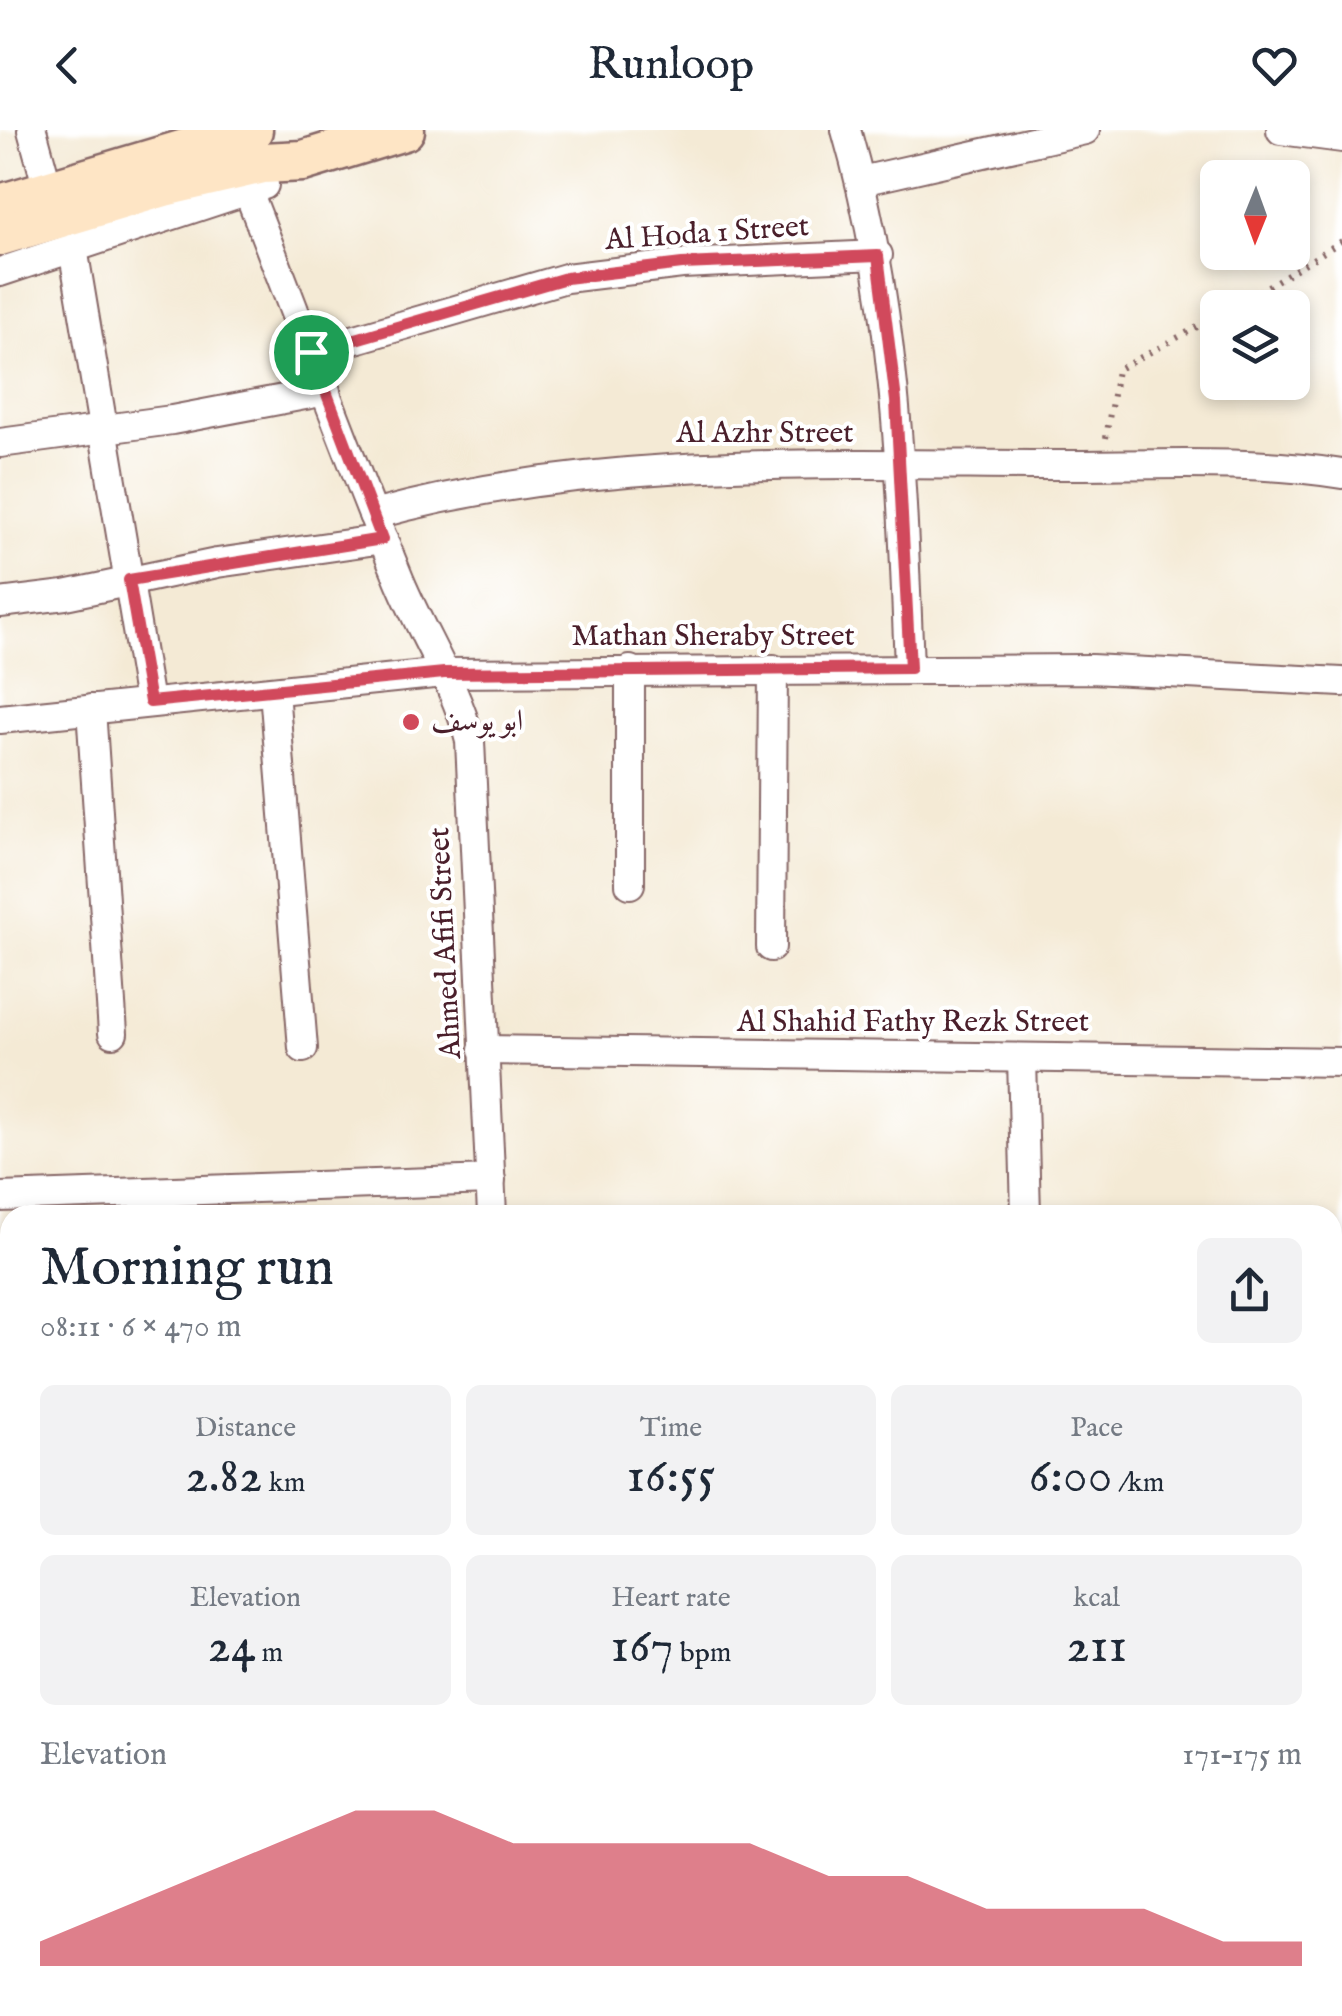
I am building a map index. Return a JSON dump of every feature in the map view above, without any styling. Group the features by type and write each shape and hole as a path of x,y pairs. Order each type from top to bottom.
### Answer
{"main road":[{"path":"0,205 252,130"},
{"path":"0,235 220,171 303,161 404,130"}],"street":[{"path":"32,130 48,189"},
{"path":"846,130 878,256 901,466 910,668"},
{"path":"861,182 1085,130"},
{"path":"1281,130 1342,138"},
{"path":"0,272 248,191 277,179 303,161"},
{"name":"Ahmed Afifi Street","path":"248,191 419,628 465,721 473,762 492,1205"},
{"path":"73,248 150,702"},
{"name":"Al Hoda 1 Street","path":"311,352 566,278 682,264 878,256"},
{"path":"0,443 104,430 326,391"},
{"name":"Al Azhr Street","path":"0,603 378,527 502,484 593,472 669,466 1250,466 1342,474"},
{"path":"771,947 773,669"},
{"name":"Mathan Sheraby Street","path":"0,719 444,673 1091,669 1342,682"},
{"path":"630,670 630,884"},
{"path":"274,691 303,1048"},
{"path":"91,708 113,1033"},
{"name":"Al Shahid Fathy Rezk Street","path":"484,1050 1342,1062"},
{"path":"1022,1058 1026,1205"},
{"path":"0,1196 491,1180"}],"path":[{"path":"1262,290 1342,241"},
{"path":"1103,466 1117,370 1200,326"}],"place":[{"name":"ابو يوسف","path":"411,722"}],"route":[{"path":"878,256 896,401 910,668 444,673 150,702 129,580 382,539 311,352 566,278 682,264 878,256"}]}
